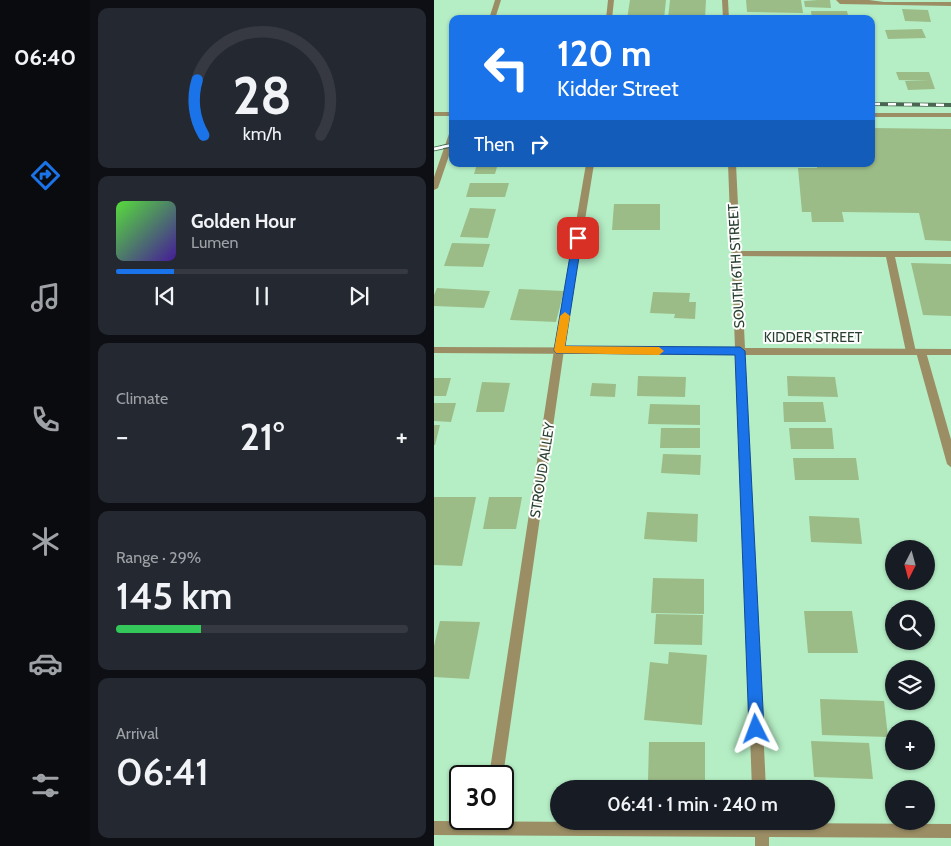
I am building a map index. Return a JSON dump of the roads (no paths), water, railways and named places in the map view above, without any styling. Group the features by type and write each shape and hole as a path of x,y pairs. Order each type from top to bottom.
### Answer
{"street":[{"path":"493,15 498,0"},
{"path":"609,15 611,0"},
{"path":"725,0 726,15"},
{"path":"839,0 840,2 869,1 884,4 951,4"},
{"path":"434,114 449,114"},
{"path":"875,115 951,115"},
{"path":"434,188 449,145"},
{"name":"STROUD ALLEY","path":"498,765 590,167"},
{"name":"SOUTH 6TH STREET","path":"732,167 759,780"},
{"path":"736,254 951,254"},
{"path":"890,254 916,352 951,464"},
{"name":"KIDDER STREET","path":"434,350 951,352"},
{"path":"514,823 550,824"},
{"path":"434,828 449,827"},
{"path":"835,828 951,831"},
{"path":"761,830 762,846"}],"railway":[{"path":"875,104 952,105"},
{"path":"434,149 448,146"},
{"path":"442,147 449,146"}]}
